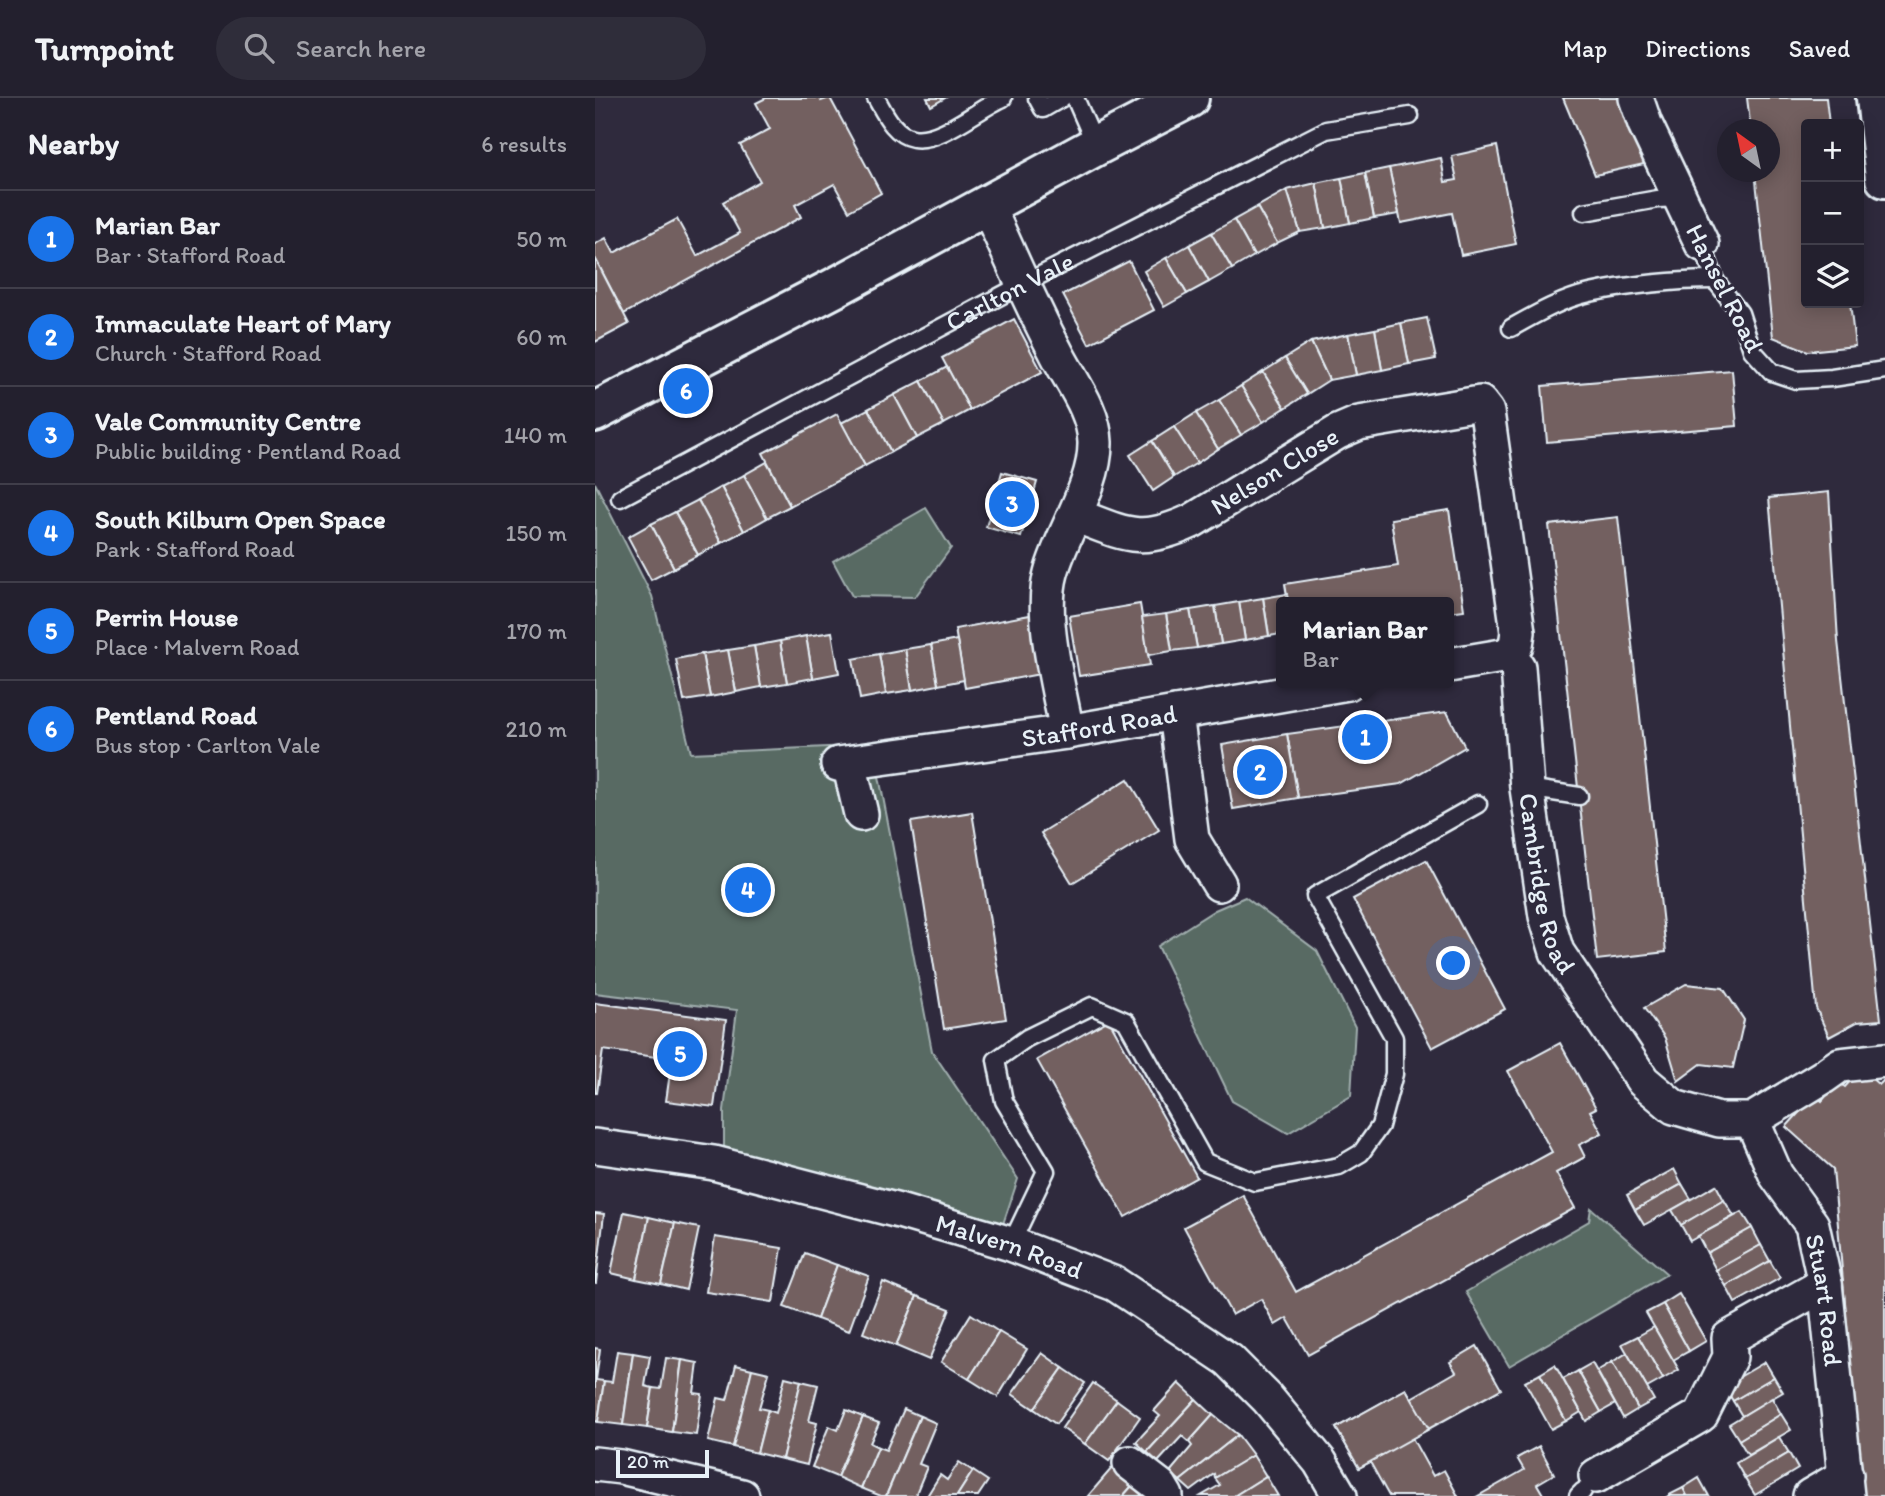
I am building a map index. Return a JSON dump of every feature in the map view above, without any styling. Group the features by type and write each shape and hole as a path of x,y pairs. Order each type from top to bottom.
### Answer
{"main road":[{"path":"595,412 836,287 1189,98"},
{"path":"1876,98 1885,178"}],"street":[{"name":"Hansel Road","path":"1636,98 1645,124 1702,244"},
{"path":"986,205 1054,349 1088,412 1095,443 1088,480 1075,515 1058,548 1050,577 1047,604 1067,732"},
{"name":"Nelson Close","path":"1075,515 1130,536 1149,536 1172,530 1192,521 1338,432 1359,423 1480,403 1487,412 1518,632 1515,645 1508,655"},
{"path":"1454,664 1508,655"},
{"name":"Cambridge Road","path":"1508,655 1518,667 1527,788 1546,916 1557,952 1643,1081 1674,1107 1719,1120 1752,1120"},
{"name":"Stafford Road","path":"860,814 844,764 1067,732 1319,688"},
{"path":"1176,713 1192,839 1219,884"},
{"path":"1752,1120 1840,1065 1885,1060"},
{"name":"Stuart Road","path":"1752,1120 1776,1175 1812,1224 1825,1284 1847,1486"},
{"name":"Malvern Road","path":"595,1146 713,1163 899,1211 1011,1244 1115,1284 1229,1360 1268,1398 1320,1462 1340,1496"},
{"path":"1586,1488 1702,1415 1731,1357 1729,1338 1825,1284"},
{"path":"1130,1463 1160,1486 1166,1496"},
{"path":"595,1464 621,1467 742,1496"},
{"path":"1810,1496 1847,1486"}],"lane":[{"path":"876,98 888,120 900,132 913,138 931,136 1003,98"},
{"path":"1037,98 1043,109 1062,98"},
{"path":"1075,98 1096,146"},
{"name":"Carlton Vale","path":"620,498 1023,284 1326,130 1410,116"},
{"path":"1584,212 1658,199 1680,198"},
{"name":"Hansel Road","path":"1702,244 1715,280 1740,313 1752,350 1772,372 1796,380 1885,370"},
{"path":"1511,328 1546,308 1589,293 1715,280"},
{"path":"1527,788 1579,796"},
{"path":"1011,1244 1046,1171 1004,1101 996,1060 1027,1038 1092,1006 1126,1021 1205,1162 1255,1182 1339,1166 1361,1153 1380,1126 1394,1074 1394,1038 1315,896 1478,804"}],"green space":[{"path":"595,483 652,596 691,753 873,745 932,1051 1018,1179 1000,1233 724,1150 724,1110 737,1010 595,993"},
{"path":"926,508 951,548 915,597 852,596 833,561"},
{"path":"1245,897 1317,951 1355,1027 1351,1096 1288,1133 1232,1101 1158,946 1215,910"},
{"path":"1591,1208 1667,1274 1509,1366 1466,1292 1589,1221"}],"building":[{"path":"766,98 820,98 821,101 830,98 881,193 849,211 834,184 795,205 801,217 624,314 595,258 595,244 606,238 614,253 677,219 697,256 740,233 723,202 760,181 740,145 770,129 756,103"},
{"path":"927,98 945,98 931,106"},
{"path":"1563,98 1620,98 1644,164 1595,175"},
{"path":"1747,98 1826,98 1828,119 1801,119 1801,308 1851,308 1855,346 1808,351 1773,337 1756,182 1780,182 1780,119 1750,119"},
{"path":"1497,146 1516,244 1461,255 1452,213 1401,223 1389,168 1441,158 1445,182 1457,180 1452,156"},
{"path":"1389,168 1399,214 1374,218 1365,173"},
{"path":"1365,173 1374,218 1350,223 1341,178"},
{"path":"1341,178 1350,223 1325,228 1316,183"},
{"path":"1316,183 1325,228 1300,232 1287,190"},
{"path":"1287,190 1300,232 1277,243 1257,207"},
{"path":"1257,207 1277,243 1254,256 1234,220"},
{"path":"1234,220 1254,256 1232,269 1211,233"},
{"path":"1211,233 1232,269 1209,282 1189,245"},
{"path":"1189,245 1209,282 1187,294 1166,258"},
{"path":"595,258 629,324 595,342"},
{"path":"1166,258 1187,294 1164,307 1144,271"},
{"path":"1129,261 1154,310 1089,344 1063,295"},
{"path":"1427,318 1436,359 1409,364 1401,323"},
{"path":"1014,319 1042,372 970,410 942,358"},
{"path":"1401,323 1409,364 1382,370 1375,329"},
{"path":"1375,329 1382,370 1356,375 1348,334"},
{"path":"1348,334 1356,375 1329,380 1311,342"},
{"path":"1311,342 1329,380 1307,394 1285,358"},
{"path":"1285,358 1307,394 1285,408 1263,372"},
{"path":"947,367 970,410 944,424 921,381"},
{"path":"1732,370 1737,426 1547,442 1542,386"},
{"path":"1263,372 1285,408 1263,422 1241,386"},
{"path":"921,381 944,424 917,438 894,395"},
{"path":"1241,386 1263,422 1241,435 1219,400"},
{"path":"894,395 917,438 891,452 868,409"},
{"path":"1219,400 1241,435 1218,449 1196,413"},
{"path":"868,409 891,452 865,466 841,423"},
{"path":"1196,413 1218,449 1197,463 1174,427"},
{"path":"837,414 865,466 790,506 763,453"},
{"path":"1174,427 1197,463 1174,477 1152,441"},
{"path":"1152,441 1174,477 1153,491 1130,455"},
{"path":"767,462 790,506 767,518 744,475"},
{"path":"1002,472 1037,482 1021,537 986,527"},
{"path":"744,475 767,518 744,531 721,487"},
{"path":"721,487 744,531 721,543 698,500"},
{"path":"1829,492 1838,641 1881,1020 1857,1022 1829,1037 1816,1008 1769,498"},
{"path":"698,500 721,543 698,555 675,512"},
{"path":"1449,510 1464,610 1454,611 1454,597 1287,597 1285,584 1398,566 1391,519"},
{"path":"675,512 698,555 674,568 651,524"},
{"path":"1618,517 1666,952 1597,960 1549,525"},
{"path":"651,524 674,568 651,580 628,537"},
{"path":"1287,594 1287,597 1276,597 1276,635 1269,636 1263,598"},
{"path":"1263,598 1269,636 1245,640 1239,602"},
{"path":"1239,602 1245,640 1221,644 1215,606"},
{"path":"1140,604 1150,665 1079,676 1069,616"},
{"path":"1215,606 1221,644 1197,648 1190,610"},
{"path":"1190,610 1197,648 1172,651 1166,614"},
{"path":"1166,614 1172,651 1148,655 1142,617"},
{"path":"1030,615 1040,674 965,688 955,629"},
{"path":"832,632 839,673 813,678 806,636"},
{"path":"806,636 813,678 787,683 780,641"},
{"path":"957,640 964,680 938,685 931,645"},
{"path":"780,641 787,683 761,687 754,646"},
{"path":"931,645 938,685 912,690 905,649"},
{"path":"754,646 761,687 736,692 728,650"},
{"path":"905,649 912,690 886,694 879,654"},
{"path":"728,650 736,692 710,697 702,654"},
{"path":"702,654 710,697 684,701 676,659"},
{"path":"879,654 886,694 860,699 853,659"},
{"path":"1447,712 1465,747 1401,784 1298,798 1287,734"},
{"path":"1287,734 1298,798 1233,809 1222,745"},
{"path":"1128,779 1159,830 1072,883 1041,833"},
{"path":"972,812 1006,1019 944,1029 911,822"},
{"path":"1426,860 1505,1009 1432,1048 1353,899"},
{"path":"1686,984 1723,988 1744,1020 1733,1068 1701,1064 1678,1081 1665,1038 1644,1008"},
{"path":"595,1003 726,1020 714,1107 666,1101 672,1059 603,1050 595,1093"},
{"path":"1109,1020 1197,1177 1125,1217 1037,1060"},
{"path":"1560,1043 1596,1108 1590,1111 1602,1133 1579,1145 1585,1157 1556,1173 1575,1208 1308,1355 1287,1318 1275,1325 1261,1299 1232,1315 1184,1227 1243,1195 1296,1292 1552,1152 1508,1071"},
{"path":"1861,1069 1879,1085 1885,1079 1885,1496 1862,1496 1833,1169 1786,1127 1815,1095 1822,1101 1838,1082 1845,1087"},
{"path":"1674,1169 1682,1184 1635,1210 1627,1195"},
{"path":"1682,1184 1691,1199 1644,1225 1635,1210"},
{"path":"1716,1185 1724,1200 1681,1225 1672,1210"},
{"path":"1724,1200 1734,1216 1690,1241 1681,1225"},
{"path":"624,1212 649,1217 636,1279 611,1273"},
{"path":"1742,1212 1752,1228 1707,1253 1698,1236"},
{"path":"595,1213 604,1214 596,1283 595,1283"},
{"path":"649,1217 675,1223 661,1284 636,1279"},
{"path":"675,1223 699,1228 686,1290 661,1284"},
{"path":"1752,1228 1761,1245 1716,1270 1707,1253"},
{"path":"715,1237 782,1248 773,1302 706,1292"},
{"path":"1761,1245 1770,1261 1726,1286 1716,1270"},
{"path":"805,1253 837,1265 817,1319 784,1307"},
{"path":"1770,1261 1780,1278 1735,1303 1726,1286"},
{"path":"837,1265 869,1276 849,1331 817,1319"},
{"path":"883,1282 917,1296 896,1346 863,1333"},
{"path":"1679,1294 1706,1341 1689,1351 1663,1304"},
{"path":"917,1296 950,1309 929,1360 896,1346"},
{"path":"1663,1304 1689,1351 1673,1360 1646,1313"},
{"path":"971,1314 999,1332 969,1379 941,1362"},
{"path":"1654,1327 1679,1370 1663,1379 1638,1336"},
{"path":"999,1332 1027,1349 998,1397 969,1379"},
{"path":"1638,1336 1663,1379 1647,1388 1622,1344"},
{"path":"1477,1346 1501,1389 1412,1438 1433,1476 1444,1470 1458,1496 1389,1496 1370,1462 1359,1468 1336,1428 1406,1389 1411,1398 1456,1372 1450,1362"},
{"path":"595,1348 600,1349 596,1380 604,1381 598,1422 595,1421"},
{"path":"617,1351 633,1353 623,1425 598,1422 604,1381 612,1382"},
{"path":"633,1353 650,1356 645,1386 653,1388 647,1428 623,1425"},
{"path":"1042,1353 1063,1368 1034,1409 1012,1394"},
{"path":"1627,1353 1654,1400 1638,1409 1612,1362"},
{"path":"666,1358 682,1360 672,1432 647,1428 653,1388 661,1389"},
{"path":"682,1360 698,1363 694,1393 702,1394 696,1435 672,1432"},
{"path":"1612,1362 1638,1409 1623,1418 1597,1371"},
{"path":"1765,1362 1774,1377 1733,1401 1724,1386"},
{"path":"1592,1363 1615,1404 1601,1412 1578,1371"},
{"path":"736,1365 752,1369 733,1447 708,1441 718,1398 727,1400"},
{"path":"1555,1365 1581,1412 1566,1421 1540,1374"},
{"path":"1063,1368 1085,1383 1056,1424 1034,1409"},
{"path":"752,1369 769,1373 759,1408 768,1410 757,1453 733,1447"},
{"path":"1578,1371 1601,1412 1586,1421 1563,1379"},
{"path":"1540,1374 1566,1421 1551,1429 1525,1382"},
{"path":"785,1377 801,1381 782,1459 757,1453 768,1410 776,1413"},
{"path":"1774,1377 1783,1392 1742,1416 1733,1401"},
{"path":"801,1381 818,1385 809,1421 817,1423 807,1465 782,1459"},
{"path":"1093,1383 1117,1400 1085,1444 1062,1428"},
{"path":"1179,1383 1196,1399 1147,1452 1136,1442 1160,1416 1154,1411"},
{"path":"1406,1389 1429,1429 1359,1468 1336,1428"},
{"path":"1772,1398 1781,1414 1739,1440 1729,1424"},
{"path":"1196,1399 1213,1415 1189,1442 1182,1436 1158,1462 1147,1452"},
{"path":"1117,1400 1140,1417 1109,1461 1085,1444"},
{"path":"904,1409 920,1416 886,1496 881,1496 861,1488 878,1447 886,1450"},
{"path":"846,1410 863,1417 837,1477 812,1467 829,1426 838,1430"},
{"path":"1781,1414 1791,1430 1748,1455 1739,1440"},
{"path":"1213,1415 1238,1435 1180,1481 1170,1472 1192,1446 1189,1442"},
{"path":"920,1416 936,1423 919,1464 927,1467 915,1496 886,1496"},
{"path":"863,1417 879,1423 870,1443 878,1447 861,1488 837,1477"},
{"path":"1238,1435 1253,1455 1215,1478 1214,1474 1191,1491 1180,1481"},
{"path":"1779,1437 1789,1453 1745,1479 1736,1463"},
{"path":"1539,1446 1554,1474 1537,1484 1544,1496 1478,1496 1524,1470 1517,1458"},
{"path":"1789,1453 1798,1469 1755,1495 1745,1479"},
{"path":"1253,1455 1266,1476 1234,1496 1201,1496 1220,1485 1215,1478"},
{"path":"959,1462 973,1471 957,1496 927,1496 940,1475 947,1480"},
{"path":"1112,1468 1132,1486 1123,1496 1088,1496"},
{"path":"973,1471 988,1481 978,1496 957,1496"},
{"path":"1266,1476 1278,1496 1234,1496"},
{"path":"1699,1478 1709,1496 1687,1496 1683,1488"},
{"path":"1132,1486 1143,1496 1123,1496"},
{"path":"1683,1488 1687,1496 1668,1496 1671,1494"}],"place":[{"name":"Pentland Road","path":"686,391"},
{"name":"Vale Community Centre","path":"1012,504"},
{"name":"Marian Bar","path":"1365,737"},
{"name":"Immaculate Heart of Mary","path":"1260,772"},
{"name":"South Kilburn Open Space","path":"748,890"},
{"name":"Perrin House","path":"680,1054"}]}
